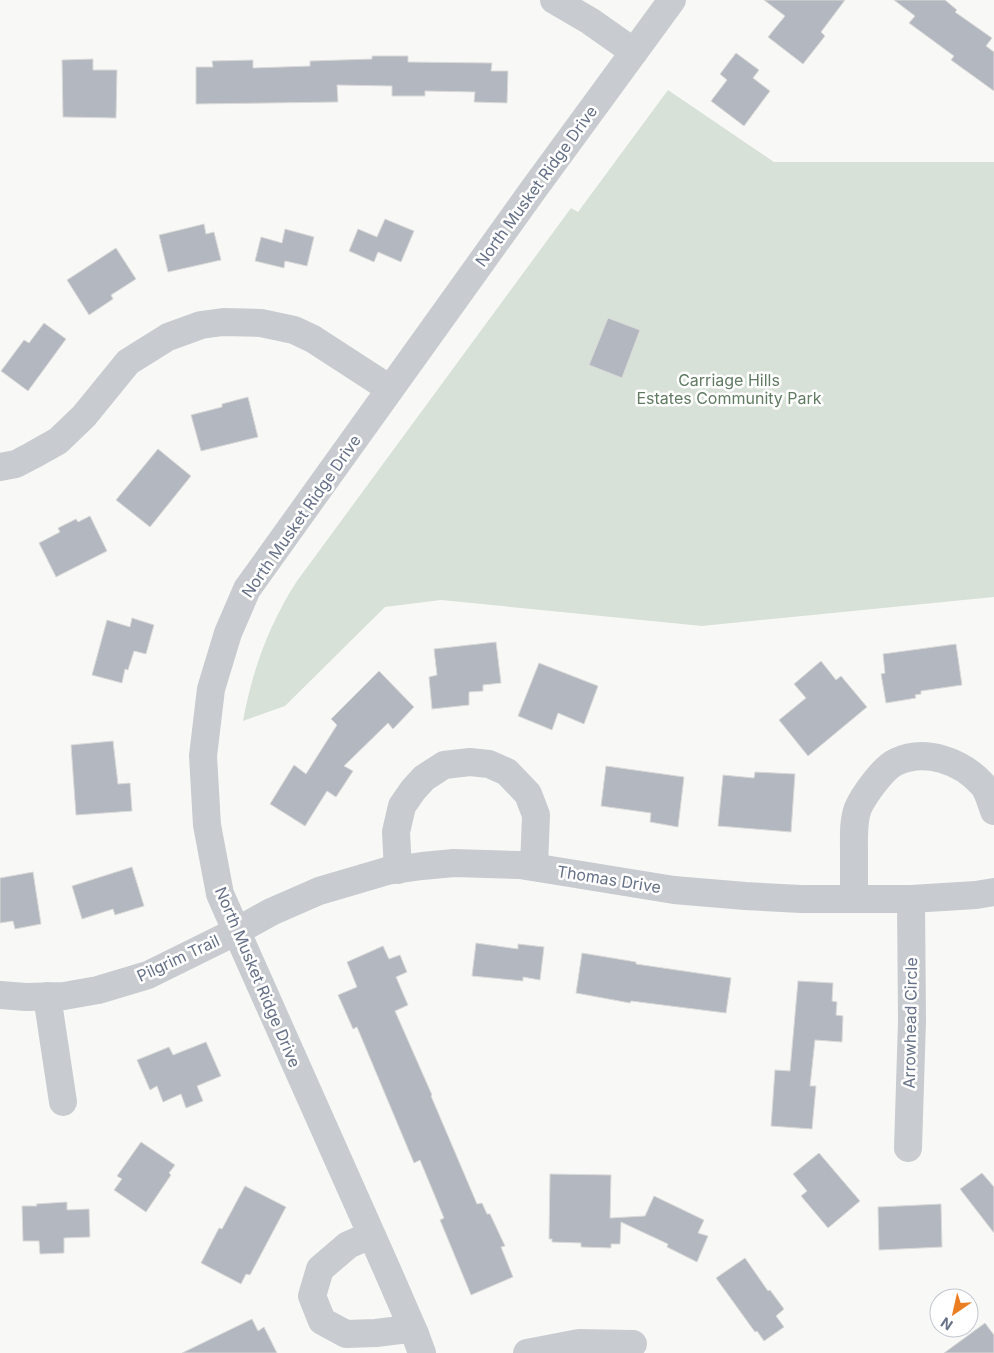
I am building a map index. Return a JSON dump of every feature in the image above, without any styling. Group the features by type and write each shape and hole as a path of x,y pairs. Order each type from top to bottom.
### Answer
{"street":[{"path":"554,0 590,20 634,52"},
{"name":"North Musket Ridge Drive","path":"418,1344 220,894 207,825 203,756 211,689 228,633 247,590 390,388 672,0"},
{"path":"0,468 16,464 58,441 84,416 128,362 168,337 201,325 223,322 261,322 294,330 313,339 390,388"},
{"path":"854,899 854,828 857,810 867,792 880,775 895,762 919,756 941,758 961,766 983,785 994,812"},
{"path":"398,870 396,832 402,806 424,778 444,765 470,762 489,764 507,772 528,794 536,815 534,867"},
{"name":"Thomas Drive","path":"237,931 271,912 319,891 387,871 454,863 520,865 674,890 801,899 911,899 994,892"},
{"name":"Arrowhead Circle","path":"908,1148 912,1020 911,899"},
{"name":"Pilgrim Trail","path":"0,995 64,996 98,990 148,975 237,931"},
{"path":"46,996 63,1102"},
{"path":"371,1235 348,1245 320,1269 312,1296 322,1320 346,1334 408,1329 418,1344"},
{"path":"527,1353 578,1342 633,1344"}],"green space":[{"name":"Carriage Hills Estates Community Park","path":"668,90 774,162 994,162 994,597 702,626 441,600 385,607 285,706 243,721 251,684 263,648 278,614 297,581 571,208 578,212"}],"building":[{"path":"764,0 845,0 821,32 825,36 803,64 768,37 785,16"},
{"path":"894,0 945,0 957,10 955,12 992,38 986,46 994,52 994,91 951,60 954,56 909,23 915,16"},
{"path":"736,53 759,70 753,78 770,91 744,126 711,101 727,80 720,74"},
{"path":"372,56 408,56 408,62 492,63 491,71 508,71 507,103 474,102 475,92 425,91 425,96 392,96 392,86 337,85 338,102 196,104 196,67 213,67 212,61 253,60 253,68 310,66 310,61 372,59"},
{"path":"93,59 93,70 117,70 116,118 63,117 62,60"},
{"path":"385,219 414,231 401,262 378,252 374,262 349,251 358,229 377,237"},
{"path":"204,224 206,234 214,232 221,260 168,272 159,235"},
{"path":"285,229 314,237 307,266 285,261 284,268 255,261 261,237 282,243"},
{"path":"116,248 136,279 111,295 113,299 89,315 67,280"},
{"path":"608,318 640,330 622,378 589,365"},
{"path":"44,323 66,339 28,391 1,371 24,340 29,343"},
{"path":"248,397 258,437 201,451 191,415 222,407 222,404"},
{"path":"158,449 191,476 150,527 116,500"},
{"path":"90,516 107,551 56,577 39,543 60,532 58,528 76,519 78,522"},
{"path":"132,618 154,625 146,654 134,651 128,670 125,669 122,683 92,675 107,620 130,627"},
{"path":"496,642 501,683 483,685 483,691 469,692 469,705 432,709 429,677 437,675 434,649"},
{"path":"956,644 962,685 921,691 921,694 915,695 916,698 886,703 881,674 885,673 883,654"},
{"path":"821,661 836,680 841,676 867,707 808,756 779,720 806,698 794,684"},
{"path":"539,663 598,686 584,724 558,713 552,730 518,716"},
{"path":"379,671 414,707 393,729 388,723 344,766 353,771 336,797 327,791 305,826 270,804 294,765 306,774 337,725 331,719"},
{"path":"113,741 118,784 130,783 132,811 76,815 71,745"},
{"path":"606,766 684,777 678,827 650,822 651,813 601,806"},
{"path":"755,772 795,774 791,832 718,826 723,775 754,778"},
{"path":"132,867 144,906 115,915 113,909 82,919 72,886"},
{"path":"33,872 41,924 15,929 13,921 0,923 0,878"},
{"path":"476,943 518,949 518,944 544,947 540,980 523,977 523,981 472,976"},
{"path":"383,946 389,959 400,955 407,972 396,977 408,1005 395,1011 477,1204 482,1203 487,1214 490,1214 505,1246 501,1247 513,1277 471,1295 440,1220 444,1218 420,1160 414,1163 357,1027 353,1029 338,995 357,987 347,962"},
{"path":"582,953 636,962 636,964 731,978 726,1013 631,1001 630,1003 576,993"},
{"path":"798,981 833,983 832,1001 837,1002 836,1015 843,1016 842,1042 815,1040 810,1086 816,1086 812,1129 771,1126 775,1070 790,1071"},
{"path":"206,1042 221,1076 197,1086 203,1101 186,1108 181,1094 163,1102 157,1086 150,1090 137,1060 169,1047 173,1055"},
{"path":"141,1142 175,1165 169,1173 171,1175 146,1212 114,1190 122,1179 117,1176"},
{"path":"819,1153 860,1201 828,1228 801,1196 807,1191 793,1174"},
{"path":"982,1173 994,1187 994,1233 960,1189"},
{"path":"550,1174 611,1175 610,1218 645,1216 654,1196 704,1220 698,1233 708,1236 697,1262 667,1247 668,1244 621,1222 620,1244 611,1244 611,1248 581,1247 581,1243 552,1242 552,1239 549,1239"},
{"path":"245,1186 286,1207 250,1275 246,1274 241,1284 201,1263 219,1228 222,1229"},
{"path":"67,1202 67,1210 89,1209 90,1237 64,1238 64,1253 40,1254 39,1241 23,1241 22,1206"},
{"path":"941,1204 942,1247 879,1250 878,1207"},
{"path":"745,1258 768,1291 770,1290 784,1309 776,1316 784,1327 764,1341 757,1331 755,1332 716,1278"},
{"path":"252,1319 258,1331 264,1327 277,1353 182,1353"},
{"path":"985,1323 994,1335 994,1353 944,1353 964,1338 979,1338 979,1327"}]}
